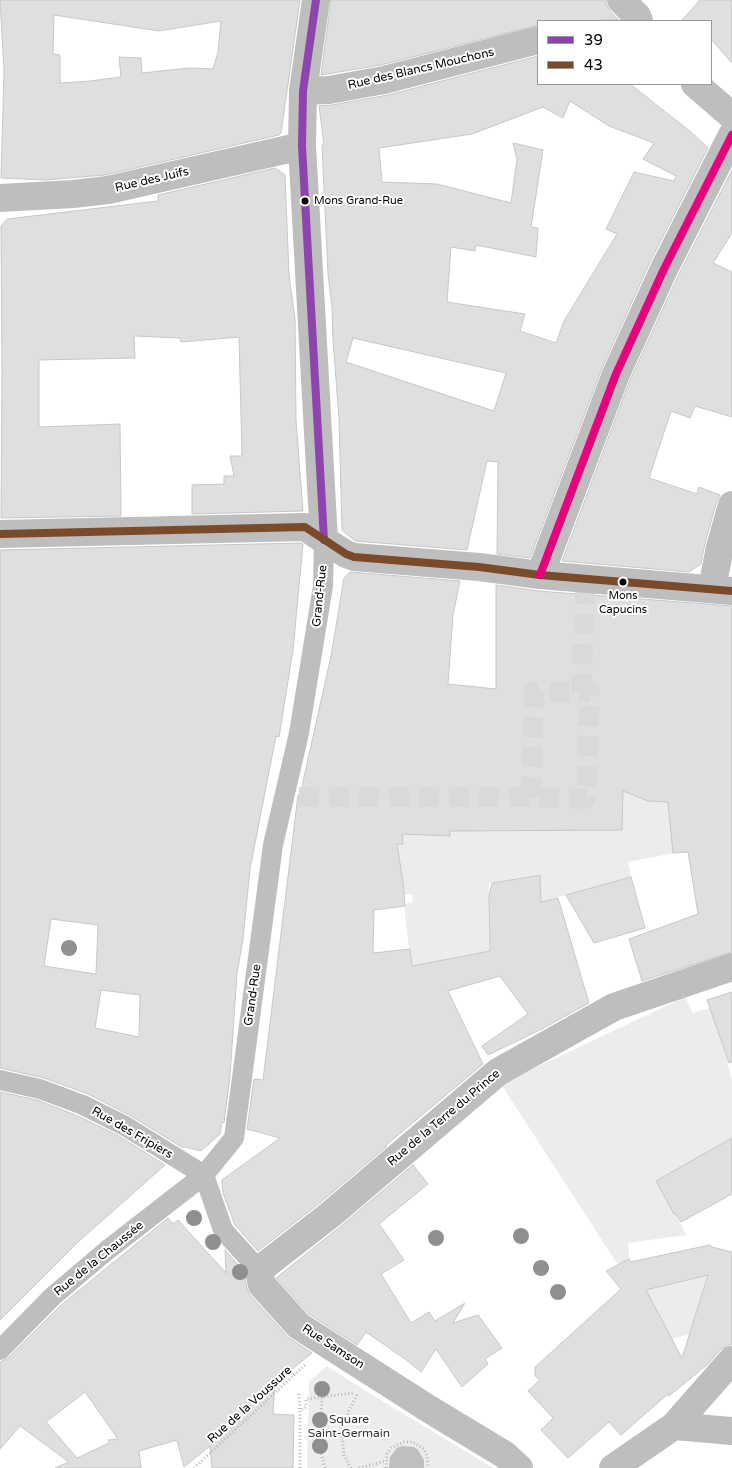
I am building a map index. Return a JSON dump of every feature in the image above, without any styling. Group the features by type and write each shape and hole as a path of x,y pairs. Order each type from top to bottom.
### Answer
{"street":[{"name":"Grand-Rue","path":"204,1176 234,1138 273,845 292,796 299,734 323,586 324,540 302,146 303,91 316,0"},
{"path":"621,0 639,20"},
{"name":"Rue des Blancs Mouchons","path":"303,91 329,90 384,80 537,40"},
{"path":"696,85 732,116"},
{"path":"540,575 616,374 664,268 732,135"},
{"name":"Rue des Juifs","path":"0,198 108,190 302,146"},
{"path":"0,534 305,527 346,554 354,557 479,567 540,575 585,585 722,590 720,547 732,505"},
{"name":"Rue de la Terre du Prince","path":"259,1270 330,1214 498,1072 614,1007 732,967"},
{"name":"Rue des Fripiers","path":"0,1080 40,1089 83,1105 126,1126 204,1176"},
{"name":"Rue Samson","path":"204,1176 223,1230 259,1270 262,1285 299,1326 505,1455 519,1468"},
{"name":"Rue de la Chaussée","path":"0,1350 52,1297 106,1252 204,1176"},
{"path":"613,1468 674,1426 732,1360"},
{"path":"674,1426 732,1431"}],"path":[{"name":"Rue de la Voussure","path":"194,1468 293,1378 310,1360"},
{"path":"351,1468 344,1455 342,1435 349,1410 361,1388 373,1372"},
{"path":"300,1411 306,1407 306,1399 350,1393"},
{"path":"299,1394 300,1468"},
{"path":"322,1397 321,1446 325,1468"},
{"path":"418,1445 422,1439"},
{"path":"386,1468 387,1454 397,1444 404,1442 418,1445 427,1456 428,1468"},
{"path":"359,1468 385,1461"}],"green space":[{"path":"623,791 648,801 704,804 674,853 628,862 631,877 541,902 540,874 489,883 489,951 411,966 404,904 413,902 412,894 404,895 401,869 391,870 375,846 403,844 402,831 449,836 450,831"},
{"path":"685,997 693,1013 710,1008 732,1080 732,1138 656,1181 686,1235 628,1243 630,1261 622,1266 618,1265 501,1084"},
{"path":"707,1275 691,1334 672,1339 644,1290"},
{"name":"Square Saint-Germain","path":"327,1366 493,1468 307,1468 309,1382"}],"shaded area":[{"path":"402,1446 414,1447 418,1450 424,1460 424,1468 389,1468 390,1457 397,1448"}],"building":[{"path":"0,0 300,0 281,133 279,135 105,175 45,180 1,178 4,71","holes":["54,15 159,31 221,21 218,52 213,69 189,68 142,73 141,58 119,57 121,77 60,83 60,55 53,54"]},
{"path":"331,0 606,0 610,11 619,20 537,20 537,25 381,65 321,75"},
{"path":"700,0 732,0 732,63 712,40 712,20 682,20"},
{"path":"537,56 537,85 631,85 691,132 708,148 650,262 602,368 530,558 497,554 498,462 487,461 467,550 355,541 342,530 339,419 328,274 322,145 324,145 319,106 388,95","holes":["570,101 609,126 654,143 643,159 676,176 674,181 634,172 606,229 617,234 564,321 556,343 520,331 525,314 447,302 451,247 475,251 476,245 536,257 538,228 531,227 543,150 513,143 517,159 511,203 437,184 382,182 379,148 472,134 543,107 563,118","353,338 506,373 494,411 346,362"]},
{"path":"275,168 285,175 289,275 295,319 296,421 303,511 192,514 192,485 224,484 224,476 234,476 230,456 242,456 239,337 181,342 180,338 134,336 135,358 39,360 39,427 120,424 121,516 1,518 1,226 7,219 158,201 158,195"},
{"path":"732,170 732,233 713,263 732,272 732,417 695,406 690,418 671,411 649,478 697,494 699,487 720,495 705,543 701,564 689,572 562,561 630,380 678,276"},
{"path":"303,544 293,650 279,737 276,736 250,869 243,939 237,973 230,1076 224,1123 222,1122 220,1134 201,1151 183,1148 131,1116 88,1094 44,1078 0,1068 0,550","holes":["51,919 98,925 96,974 44,966","101,990 140,995 139,1037 95,1028"]},
{"path":"350,572 460,581 453,615 448,684 496,689 496,585 539,591 732,606 732,952 642,981 629,939 698,914 688,852 673,853 668,802 648,801 623,791 622,830 450,831 450,836 402,834 403,844 397,844 405,906 374,910 373,953 410,949 412,966 490,951 489,896 492,883 540,875 541,902 558,898 589,1003 542,1029 488,1055 482,1046 528,1014 500,976 448,991 483,1064 321,1202 258,1251 235,1225 223,1193 222,1180 280,1138 247,1129 254,1079 263,1080 298,795 300,795 331,656 344,578"},
{"path":"631,877 645,928 594,943 566,895"},
{"path":"732,992 732,1062 729,1063 707,1000"},
{"path":"0,1092 37,1100 78,1116 119,1136 165,1165 78,1242 0,1320"},
{"path":"732,1138 732,1194 681,1222 676,1214 674,1214 656,1181"},
{"path":"413,1165 428,1184 379,1224 404,1260 381,1274 411,1323 429,1312 435,1321 465,1303 453,1323 478,1315 502,1348 485,1359 488,1364 462,1387 436,1349 421,1372 366,1332 357,1345 309,1314 276,1278"},
{"path":"168,1218 173,1224 178,1220 226,1273 225,1250 244,1271 250,1295 288,1337 312,1353 275,1383 273,1414 294,1415 293,1468 212,1468 210,1446 184,1467 177,1440 139,1451 141,1468 55,1468 69,1462 20,1426 0,1449 0,1362 8,1358 60,1306","holes":["85,1392 118,1439 108,1440 109,1443 77,1458 46,1422"]},
{"path":"710,1245 732,1252 732,1344 721,1349 708,1364 669,1396 668,1394 621,1435 609,1422 568,1458 541,1430 553,1418 528,1391 540,1380 535,1376 535,1367 621,1289 606,1271 629,1259 630,1262","holes":["708,1275 682,1358 646,1290"]}],"tunnel":[{"path":"531,797 534,692 581,692 585,592"},
{"path":"299,797 531,797 586,799 590,692 581,692"}],"transit line":[{"name":"39","path":"316,0 303,91 302,146 324,540"},
{"path":"540,575 616,374 664,269 732,135"},
{"name":"43","path":"0,534 305,527 346,554 354,557 732,591"}],"place":[{"name":"Mons Grand-Rue","path":"305,201"},
{"name":"Mons Capucins","path":"623,582"}]}
